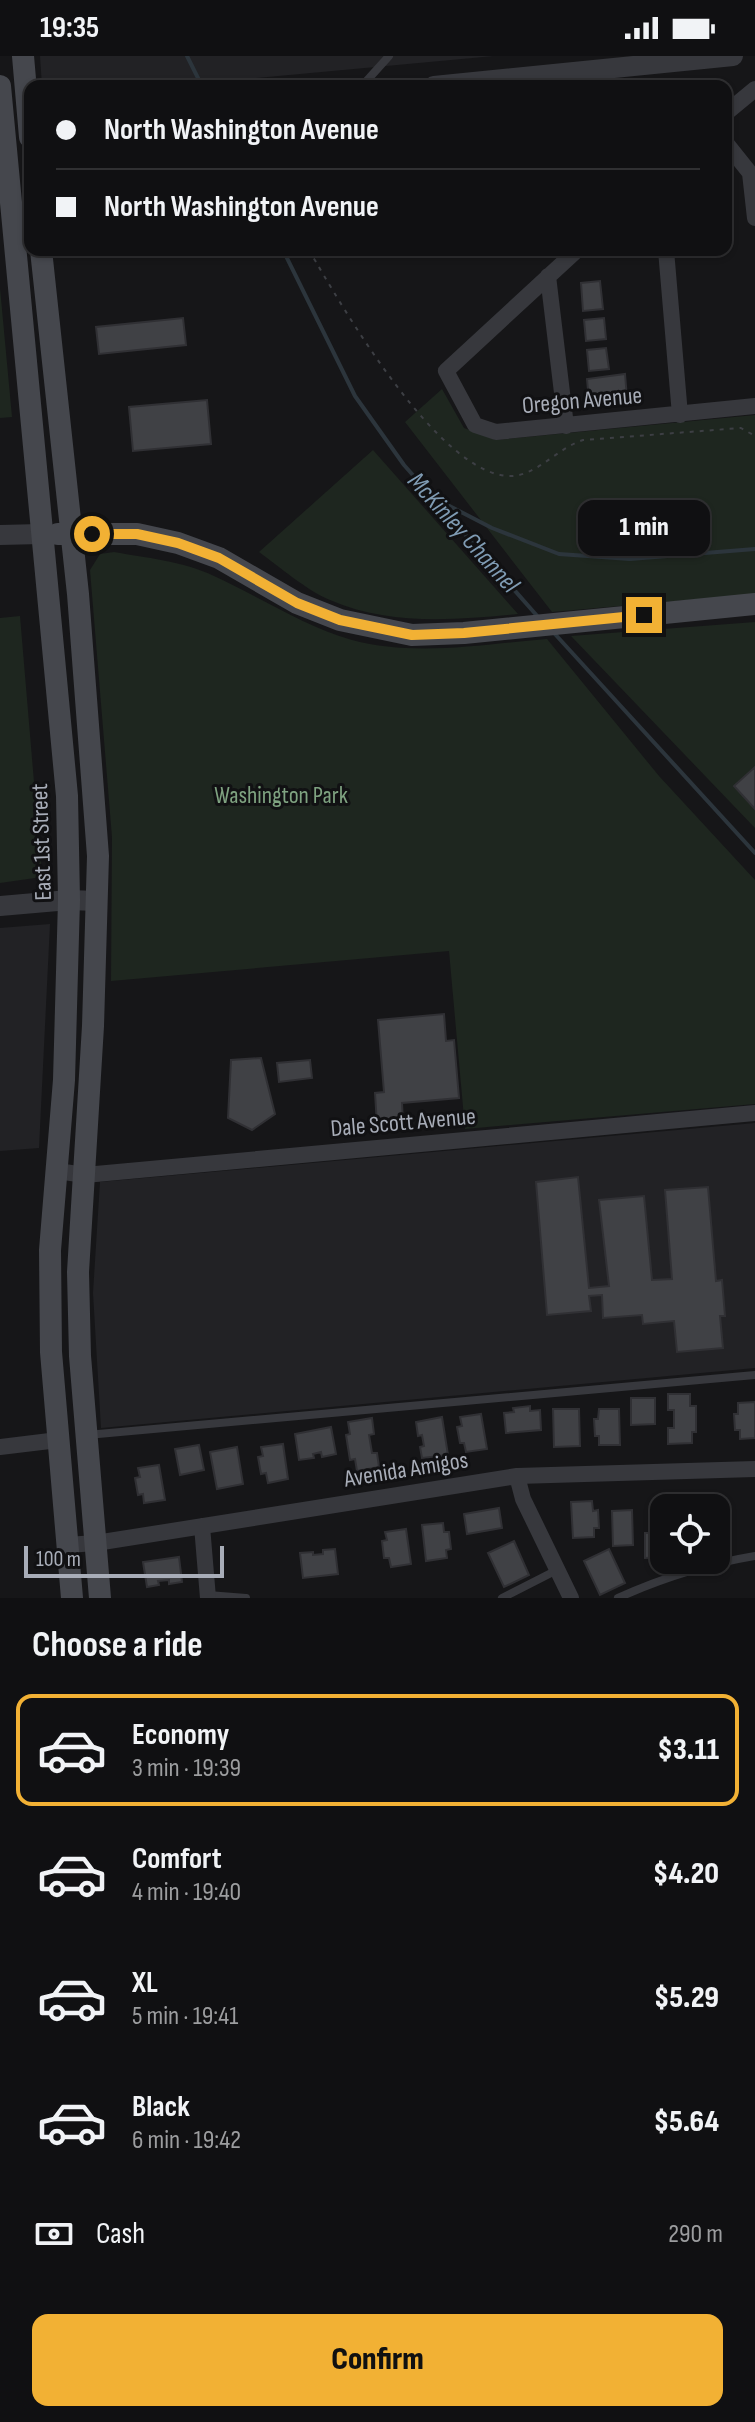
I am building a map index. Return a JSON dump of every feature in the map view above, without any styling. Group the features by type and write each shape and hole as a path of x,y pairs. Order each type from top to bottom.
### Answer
{"main road":[{"path":"23,56 25,80"},
{"name":"East 1st Street","path":"0,86 67,796 69,900 64,1080 50,1250 51,1352 72,1598"},
{"path":"42,256 94,784 98,856 78,1272 80,1356 100,1598"},
{"path":"41,534 137,534 178,543 219,558 297,603 340,620 412,635 521,628 755,604"}],"street":[{"path":"477,80 599,63 733,56"},
{"path":"732,108 755,89"},
{"path":"4,124 24,127"},
{"path":"732,150 750,173 755,218"},
{"path":"566,426 548,276 570,256"},
{"path":"667,256 680,415"},
{"name":"Oregon Avenue","path":"548,276 446,371 475,425 496,432 755,406"},
{"path":"0,535 41,534"},
{"path":"0,906 69,900 97,901"},
{"name":"Dale Scott Avenue","path":"57,1171 85,1175 755,1113"},
{"path":"0,1447 58,1440"},
{"name":"Avenida Amigos","path":"67,1545 96,1543 517,1476 755,1469"},
{"path":"517,1476 523,1499 571,1598"},
{"path":"202,1526 208,1597"}],"lane":[{"path":"367,80 389,56"},
{"path":"86,1436 755,1375"},
{"path":"618,1598 664,1578 755,1556"},
{"path":"502,1598 557,1570"},
{"path":"208,1597 246,1598"}],"path":[{"path":"312,256 352,326 400,393 459,453 495,473 507,476 527,473 567,445 583,440 741,428 755,436"}],"shaded area":[{"path":"40,56 494,56 236,80 42,80"},
{"path":"50,924 39,1148 0,1151 0,928"},
{"path":"755,1123 755,1368 101,1428 93,1293 100,1182"}],"green space":[{"path":"0,288 12,417 0,418"},
{"path":"442,389 464,428 496,440 755,415 755,594 552,612 405,422"},
{"path":"373,450 518,614 423,619 376,614 321,596 259,552"},
{"name":"Washington Park","path":"114,552 202,571 317,627 376,645 449,648 547,639 659,776 755,880 755,1104 465,1129 449,951 111,981 112,837 90,570 100,554"},
{"path":"20,616 42,877 0,883 0,618"},
{"path":"755,622 755,828 571,636"}],"building":[{"path":"600,281 603,309 583,311 581,283"},
{"path":"183,318 186,345 99,354 96,327"},
{"path":"604,318 606,339 586,341 584,320"},
{"path":"606,348 609,369 589,371 587,350"},
{"path":"625,374 627,398 589,401 587,379"},
{"path":"207,400 211,444 133,451 129,407"},
{"path":"755,767 755,809 734,786"},
{"path":"444,1014 446,1041 454,1040 459,1098 402,1103 403,1123 377,1125 375,1093 384,1092 378,1020"},
{"path":"261,1058 275,1114 252,1130 228,1118 231,1060"},
{"path":"310,1060 312,1078 279,1082 277,1063"},
{"path":"578,1177 589,1288 609,1286 599,1200 644,1196 652,1280 672,1279 665,1190 708,1187 716,1281 722,1280 725,1316 720,1316 723,1348 677,1352 674,1321 643,1324 642,1315 603,1318 602,1295 589,1296 591,1311 547,1315 536,1182"},
{"path":"668,1394 690,1394 690,1406 696,1406 696,1432 692,1432 692,1443 668,1444 668,1428 674,1428 674,1410 668,1410"},
{"path":"631,1398 655,1398 655,1424 631,1425"},
{"path":"755,1402 755,1438 740,1439 740,1430 735,1430 734,1414 738,1414 738,1403"},
{"path":"530,1406 530,1411 540,1410 541,1430 506,1433 504,1413 514,1412 513,1408"},
{"path":"553,1409 579,1409 580,1446 554,1447"},
{"path":"599,1409 619,1409 620,1445 599,1445 594,1419 598,1419"},
{"path":"481,1414 487,1449 466,1452 464,1443 460,1443 457,1427 462,1426 460,1417"},
{"path":"442,1417 448,1455 422,1458 420,1447 424,1446 422,1435 418,1436 416,1422"},
{"path":"372,1418 374,1434 369,1435 372,1453 377,1453 379,1467 357,1471 355,1459 350,1460 346,1435 350,1434 348,1422"},
{"path":"331,1427 336,1454 322,1457 321,1452 313,1454 314,1458 299,1460 295,1434"},
{"path":"283,1444 288,1479 268,1483 266,1473 261,1474 258,1457 263,1456 261,1447"},
{"path":"199,1445 204,1470 180,1475 175,1449"},
{"path":"237,1447 243,1484 217,1489 210,1452"},
{"path":"159,1465 165,1500 144,1503 143,1494 138,1495 135,1478 140,1477 138,1468"},
{"path":"592,1501 593,1511 598,1510 599,1528 594,1528 594,1537 573,1538 571,1502"},
{"path":"499,1508 502,1528 467,1534 464,1514"},
{"path":"632,1510 633,1545 613,1546 612,1511"},
{"path":"443,1523 444,1532 449,1532 451,1549 446,1550 447,1558 426,1561 422,1525"},
{"path":"406,1529 411,1564 391,1567 389,1558 384,1558 382,1541 387,1540 385,1532"},
{"path":"645,1533 650,1533 650,1558 645,1558"},
{"path":"514,1541 529,1575 504,1587 488,1553"},
{"path":"335,1549 338,1574 303,1578 300,1553 323,1554 323,1550"},
{"path":"609,1549 625,1583 600,1595 584,1561"},
{"path":"179,1557 182,1582 169,1584 169,1580 158,1581 159,1585 147,1587 143,1562"}],"waterway":[{"name":"McKinley Channel","path":"187,56 199,80"},
{"name":"McKinley Channel","path":"286,256 355,396 404,465 539,618"},
{"path":"434,498 492,528 559,554 630,559 755,549"},
{"name":"McKinley Channel","path":"554,633 755,853"}],"route":[{"path":"92,534 137,534 178,543 219,558 297,603 377,630 412,635 464,633 644,615"}]}
